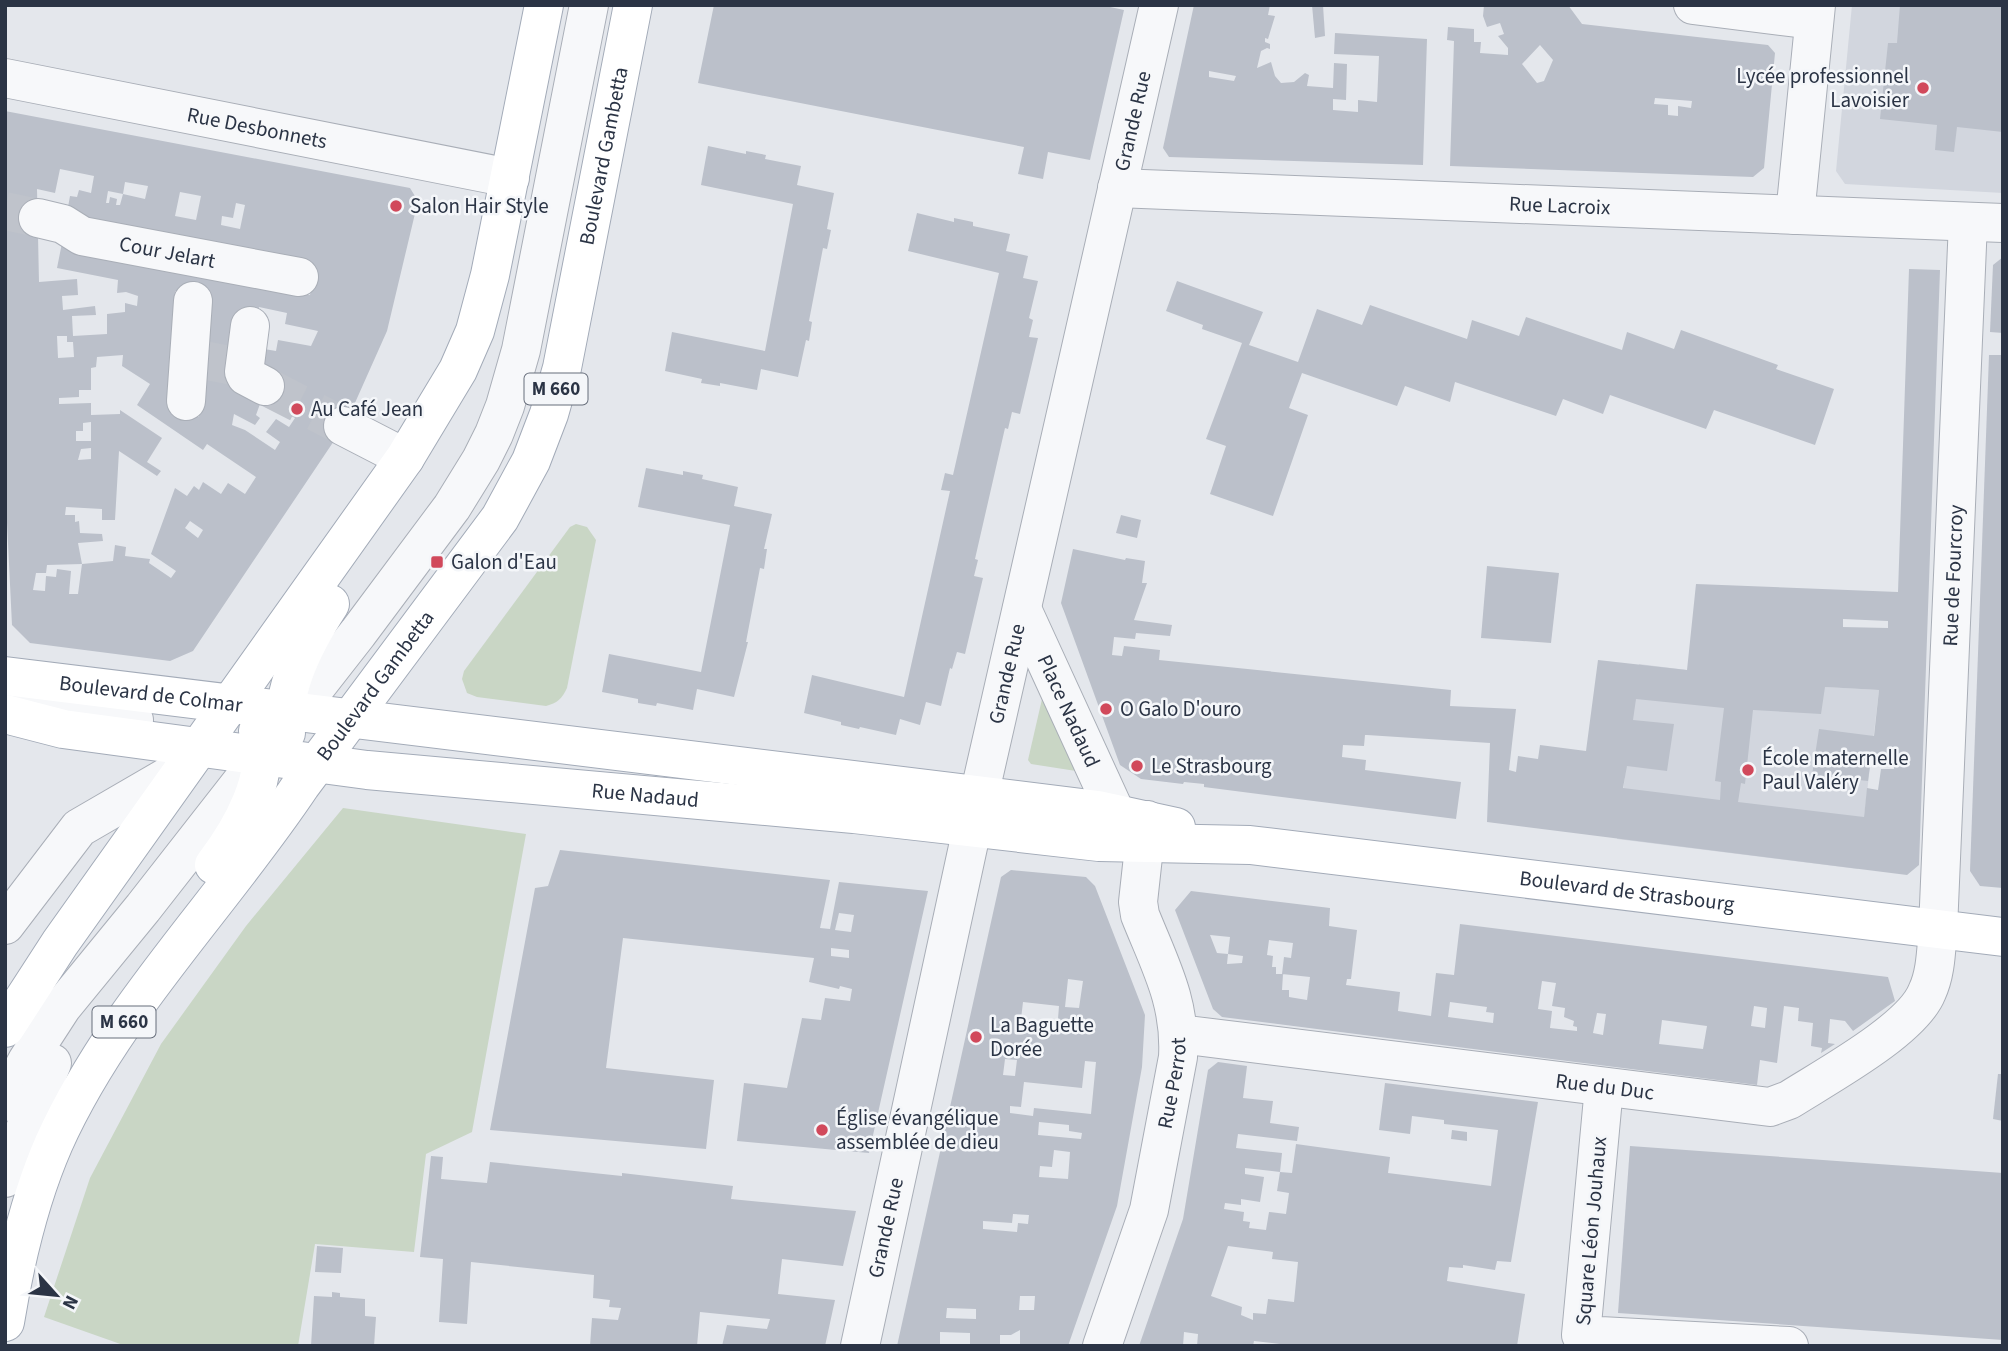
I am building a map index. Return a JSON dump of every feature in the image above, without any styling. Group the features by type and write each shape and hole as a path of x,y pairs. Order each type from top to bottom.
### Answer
{"main road":[{"path":"5,1028 36,977 405,458 449,388 467,351 482,310 544,5"},
{"name":"Boulevard Gambetta","path":"5,1321 18,1252 33,1197 55,1142 90,1076 125,1021 485,540 520,481 540,438 562,368 633,5"},
{"path":"317,763 293,745 286,733 296,671 309,638 411,486 420,469 449,388"},
{"name":"Boulevard de Colmar","path":"5,676 231,703 289,716 351,719"},
{"path":"90,1076 114,1014 129,984 164,932 237,835 258,781 261,738 256,726 231,703"},
{"path":"5,714 192,757 261,755"},
{"name":"Rue Nadaud","path":"351,719 976,811"},
{"name":"Rue Nadaud","path":"261,755 394,773 854,814 976,811"},
{"name":"Boulevard de Strasbourg","path":"976,811 1136,825 1250,845 2003,937"}],"street":[{"path":"5,1102 27,1061 62,1007 143,908 452,507 481,460 501,415 521,350 589,5"},
{"name":"Grande Rue","path":"860,1346 976,811 1159,5"},
{"path":"1693,5 1815,13 1795,215"},
{"name":"Rue Desbonnets","path":"5,78 510,178"},
{"name":"Rue Lacroix","path":"1117,188 1985,222"},
{"name":"Cour Jelart","path":"38,218 63,224 82,236 299,277"},
{"name":"Rue de Fourcroy","path":"1938,929 1985,222"},
{"path":"193,301 228,368"},
{"path":"186,401 228,368 250,326"},
{"path":"343,426 405,458"},
{"name":"Place Nadaud","path":"1022,609 1136,825"},
{"path":"5,696 48,707 158,724 179,732 192,757 79,828 5,925"},
{"name":"Rue Perrot","path":"1102,1346 1149,1210 1178,1057 1179,1034 1173,998 1140,915 1136,825"},
{"path":"5,1178 31,1110 61,1044 97,980 143,908"},
{"name":"Rue du Duc","path":"1179,1034 1758,1106 1779,1105 1908,1020 1927,994 1933,976 1938,929"},
{"name":"Square Léon Jouhaux","path":"1604,1087 1581,1335 1789,1346"}],"shaded area":[{"name":"Lycée professionnel Lavoisier","path":"1852,5 2003,5 2003,193 1845,184 1836,171"},
{"name":"École maternelle Paul Valéry","path":"1639,664 1687,670 1686,679 1879,690 1858,869 1617,839"}],"green space":[{"path":"576,524 587,527 596,540 567,688 563,695 546,706 477,697 467,693 462,679 464,671 570,527"},
{"path":"1045,686 1076,771 1031,764 1028,760"},
{"path":"343,808 526,834 472,1132 426,1154 414,1252 315,1244 298,1346 126,1346 44,1317 90,1178 161,1044 246,926"}],"building":[{"path":"714,5 1101,5 1124,10 1090,160 1048,152 1043,179 1018,174 1024,147 698,83"},
{"path":"1194,5 1270,5 1268,15 1275,16 1265,42 1270,44 1270,49 1261,51 1257,68 1271,62 1275,76 1281,83 1294,82 1305,73 1309,75 1307,86 1333,88 1334,63 1347,64 1346,100 1333,99 1333,110 1358,112 1358,100 1377,102 1379,56 1334,54 1335,33 1427,39 1423,165 1169,157 1163,148","holes":["1209,71 1236,76 1234,81 1209,77"]},
{"path":"1312,5 1323,5 1325,36 1315,38"},
{"path":"1484,5 1568,5 1582,24 1768,45 1775,53 1764,168 1753,177 1450,166 1454,41 1447,40 1448,27 1474,29 1474,42 1481,42 1480,53 1508,55 1508,48 1498,36 1504,34 1500,23 1487,27 1483,16","holes":["1540,45 1553,60 1544,81 1537,83 1522,64","1655,98 1692,101 1691,108 1678,106 1678,116 1668,115 1668,105 1654,104"]},
{"path":"1900,5 2003,5 2003,132 1957,127 1954,152 1935,150 1937,125 1880,119 1888,43 1897,43"},
{"path":"5,111 410,188 418,201 387,331 346,423 193,651 170,661 30,643 12,625 5,482","holes":["60,169 94,176 91,193 79,190 77,197 70,196 68,207 63,206 61,216 315,266 310,295 66,248 67,244 62,243 57,268 118,280 117,293 126,292 138,296 137,306 125,303 125,312 107,314 107,334 73,336 72,316 96,315 95,306 63,310 62,296 78,295 77,279 39,282 37,189 55,193","125,182 148,186 145,199 123,194","108,191 123,194 120,205 116,205 117,199 110,197 109,203 106,203","180,192 201,196 196,220 175,216","236,203 245,205 240,229 221,225 222,216 233,218","175,291 208,297 199,417 170,397","259,307 287,313 285,324 318,331 311,346 278,340 276,351 253,347 249,374 266,383 259,400 295,418 289,427 276,419 266,432 280,442 275,450 245,430 232,425 234,414 255,425 260,418 256,415 260,404 250,400 256,385 245,380 238,371 243,323 256,325","57,336 67,336 67,342 73,342 74,357 58,358","123,355 122,366 150,384 137,405 203,450 207,444 256,477 245,494 228,483 221,494 203,482 199,490 194,486 187,496 175,488 151,554 176,571 171,578 149,563 150,559 125,556 126,547 115,545 113,561 82,564 78,543 103,541 102,534 80,533 79,521 75,522 75,515 65,515 66,507 102,509 102,520 115,520 119,451 157,476 161,471 147,462 162,438 120,410 120,414 91,415 91,403 59,404 59,398 79,397 79,390 91,390 91,368 96,367 97,357","91,422 91,441 76,441 76,431 83,431 83,423","91,448 91,459 78,460 81,449","190,521 203,530 198,538 185,528","82,564 78,594 69,594 71,571 57,569 56,577 46,576 45,591 33,590 36,573 46,573 47,565"]},
{"path":"708,146 766,155 765,159 801,166 797,185 834,193 827,229 831,230 827,249 823,248 809,321 812,322 809,341 806,340 798,377 761,369 757,390 720,383 720,386 701,383 702,379 665,371 672,332 765,351 793,204 701,185"},
{"path":"917,213 954,222 954,218 973,222 973,226 1010,234 1006,251 1028,256 1023,278 1038,281 1029,318 1033,320 1029,337 1038,338 1020,414 1012,412 1008,429 1005,428 975,559 978,560 974,576 983,578 965,654 957,652 952,669 950,668 941,706 926,702 920,725 900,719 896,735 841,725 841,722 804,713 812,675 904,697 950,491 941,490 945,473 953,475 999,273 908,251"},
{"path":"2003,257 2003,333 1990,332 1993,265"},
{"path":"1909,269 1940,270 1919,865 1907,875 1487,822 1490,743 1365,735 1364,746 1343,745 1342,757 1366,760 1365,770 1461,782 1456,819 1204,787 1204,784 1141,779 1120,765 1061,603 1073,549 1125,560 1145,561 1142,583 1147,583 1134,620 1172,625 1170,636 1136,633 1135,639 1114,637 1112,655 1122,656 1124,646 1160,650 1159,660 1451,690 1450,706 1516,709 1509,770 1516,772 1518,756 1538,759 1540,745 1586,751 1598,660 1687,670 1696,584 1898,592","holes":["1843,619 1888,621 1888,628 1843,627","1825,687 1879,690 1874,736 1819,729 1812,775 1868,781 1871,758 1895,759 1894,769 1881,769 1878,790 1867,788 1864,817 1738,802 1741,783 1745,784 1753,710 1821,714","1636,699 1724,708 1715,781 1721,782 1720,800 1623,788 1627,766 1667,771 1674,724 1633,720"]},
{"path":"1177,281 1263,312 1249,345 1298,362 1317,309 1362,325 1370,305 1467,339 1472,320 1519,336 1526,317 1622,350 1627,332 1674,349 1681,330 1778,365 1776,369 1834,389 1815,445 1714,410 1706,429 1610,395 1603,414 1563,399 1556,416 1455,382 1450,402 1405,386 1397,406 1302,373 1289,408 1308,415 1273,516 1210,494 1226,446 1206,439 1242,343 1202,329 1203,325 1166,311"},
{"path":"1989,355 2003,355 2003,888 1980,886 1970,871"},
{"path":"646,468 683,475 683,471 703,475 702,479 738,487 734,506 772,514 764,549 767,549 764,569 760,568 748,642 734,697 697,689 693,710 657,703 656,706 638,703 638,699 602,692 609,654 701,672 730,525 638,507"},
{"path":"1121,515 1141,520 1137,538 1116,533"},
{"path":"1487,566 1559,573 1551,643 1481,638"},
{"path":"560,850 830,880 820,928 830,929 839,882 928,891 869,1153 737,1141 744,1083 787,1088 802,1018 821,1020 825,998 850,1001 852,989 809,982 814,958 623,938 606,1068 714,1080 706,1149 490,1130 535,888 548,886","holes":["839,913 854,915 851,932 835,930","831,948 849,950 849,958 831,956"]},
{"path":"1011,870 1086,877 1095,886 1145,1015 1142,1067 1117,1206 1068,1346 1020,1346 1020,1330 1011,1335 1000,1335 1000,1346 970,1346 970,1333 940,1332 940,1346 897,1346 1001,877","holes":["1068,979 1083,981 1079,1008 1065,1007","1023,1002 1059,1006 1057,1032 1020,1028","1005,1059 1017,1060 1015,1076 1003,1075","1085,1061 1096,1062 1091,1114 1034,1108 1033,1116 1010,1113 1010,1106 1021,1107 1024,1082 1082,1088","1039,1122 1069,1125 1069,1131 1082,1133 1081,1139 1038,1135","1054,1150 1070,1152 1068,1179 1039,1177 1040,1166 1052,1167","1013,1214 1029,1215 1028,1224 1018,1223 1017,1232 983,1229 983,1221 1012,1223","1020,1296 1035,1296 1034,1310 1019,1310","947,1308 976,1309 976,1319 946,1318"]},
{"path":"1191,891 1330,908 1329,926 1357,930 1351,979 1347,979 1346,985 1400,992 1398,1011 1431,1016 1436,973 1454,975 1460,924 1888,977 1895,1001 1853,1031 1845,1021 1830,1019 1828,1043 1835,1044 1821,1053 1822,1048 1811,1046 1813,1023 1798,1021 1799,1008 1784,1006 1777,1063 1760,1060 1757,1085 1222,1017 1213,1009 1175,910","holes":["1210,935 1230,937 1228,954 1217,953","1269,940 1293,943 1291,958 1284,957 1282,974 1276,974 1276,967 1272,967 1273,956 1267,955","1228,954 1243,956 1242,963 1227,964","1283,974 1310,977 1307,1000 1289,997 1289,990 1282,990","1542,981 1556,983 1552,1006 1565,1008 1564,1017 1574,1021 1573,1026 1577,1027 1577,1031 1550,1028 1552,1011 1538,1009","1450,1002 1487,1007 1486,1012 1494,1013 1493,1023 1448,1017","1754,1006 1767,1008 1765,1028 1751,1026","1597,1013 1606,1014 1603,1035 1593,1033","1662,1020 1707,1026 1703,1049 1659,1044"]},
{"path":"1218,1062 1247,1066 1243,1098 1273,1101 1270,1123 1299,1127 1297,1141 1238,1134 1236,1148 1282,1153 1280,1172 1292,1173 1296,1144 1390,1157 1388,1173 1491,1186 1498,1130 1444,1124 1444,1120 1412,1116 1410,1134 1379,1130 1385,1083 1538,1102 1511,1262 1497,1261 1495,1270 1463,1265 1463,1268 1449,1267 1447,1281 1525,1294 1517,1346 1279,1346 1280,1344 1254,1341 1253,1346 1197,1346 1198,1334 1184,1332 1183,1346 1139,1346 1183,1219 1208,1070","holes":["1245,1168 1280,1172 1277,1191 1289,1193 1286,1214 1269,1212 1266,1230 1249,1228 1250,1222 1243,1221 1244,1212 1224,1209 1225,1203 1241,1205 1241,1199 1260,1202 1264,1177 1245,1174","1228,1246 1273,1252 1272,1259 1298,1262 1294,1302 1268,1299 1266,1314 1253,1313 1253,1320 1241,1315 1242,1307 1211,1296"]},
{"path":"1998,1074 2003,1074 2003,1121 1993,1119"},
{"path":"1452,1130 1467,1132 1467,1141 1451,1139"},
{"path":"1630,1146 2003,1173 2003,1340 1618,1313"},
{"path":"431,1156 443,1157 441,1179 487,1183 490,1162 733,1186 731,1199 856,1211 843,1266 782,1259 778,1294 835,1300 825,1346 722,1346 727,1325 767,1329 770,1319 700,1312 697,1346 590,1346 592,1318 618,1320 621,1308 609,1307 610,1300 593,1298 594,1275 471,1262 467,1324 439,1322 443,1259 420,1257"},
{"path":"317,1246 343,1248 341,1273 315,1272"},
{"path":"332,1292 340,1293 340,1297 365,1299 365,1316 376,1317 374,1346 311,1346 314,1296 332,1297"}],"tunnel":[{"path":"5,211 38,218"},
{"path":"203,360 239,367"},
{"path":"265,386 343,426"}],"place":[{"name":"Lycée professionnel Lavoisier","path":"1923,88"},
{"name":"Salon Hair Style","path":"396,206"},
{"name":"Au Café Jean","path":"297,409"},
{"name":"Galon d'Eau","path":"437,562"},
{"name":"O Galo D'ouro","path":"1106,709"},
{"name":"Le Strasbourg","path":"1137,766"},
{"name":"École maternelle Paul Valéry","path":"1748,770"},
{"name":"La Baguette Dorée","path":"976,1037"},
{"name":"Église évangélique assemblée de dieu","path":"822,1130"}]}
